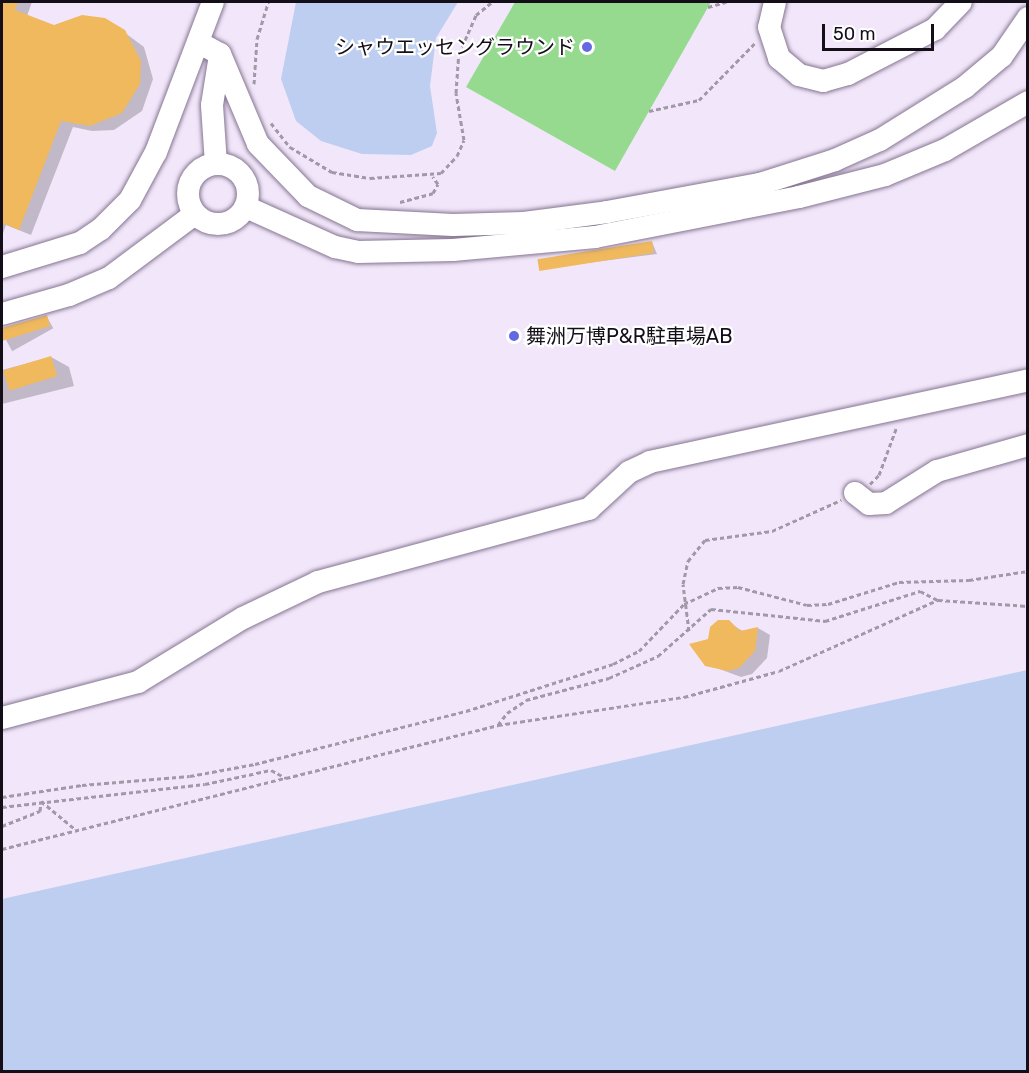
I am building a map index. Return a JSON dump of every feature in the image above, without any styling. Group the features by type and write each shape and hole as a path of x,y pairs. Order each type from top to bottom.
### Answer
{"street":[{"path":"2,267 80,243 118,215 144,179 213,2"},
{"path":"775,2 770,27 775,49 788,68 823,81 848,74 935,29 961,2"},
{"path":"198,42 220,54 258,144 291,183 332,211 357,220 399,224 524,223 760,184 835,160 880,140 965,87 1002,56 1028,18"},
{"path":"216,164 212,105 220,54"},
{"path":"246,207 335,247 358,252 453,250 596,237 799,197 885,175 945,150 1028,102"},
{"path":"216,164 240,174 248,189 246,207 240,215 222,224 212,224 195,214 188,196 192,178 198,171 216,164"},
{"path":"2,314 69,295 109,278 195,214"},
{"path":"2,718 138,682 243,618 318,582 589,508 629,472 650,462 1028,380"},
{"path":"855,493 869,504 886,503 937,471 1028,445"}],"path":[{"path":"257,93 254,59 268,2"},
{"path":"268,119 290,147 332,172 370,178 431,176 441,173 458,156 464,140 456,93 459,54 476,15 492,2"},
{"path":"708,8 726,2"},
{"path":"649,111 699,100 710,93 770,27"},
{"path":"396,203 433,193 438,184 437,178 431,176"},
{"path":"689,631 684,604 688,561 705,540 772,531 855,493 879,475 897,423"},
{"path":"2,797 201,774 466,711 622,660 639,651 684,604 718,588 738,587 776,599 828,604 900,582 969,580 1028,571"},
{"path":"498,725 507,713 526,700 609,678 658,656 689,631 711,609 825,621 920,591 938,600 1028,606"},
{"path":"2,849 498,725 616,710 684,698 758,677 825,653 874,626 938,600"},
{"path":"2,807 204,784 271,770 286,778"},
{"path":"2,825 40,811 41,801"},
{"path":"41,801 76,830"}],"green space":[{"name":"シャウエッセングラウンド","path":"515,2 711,2 615,171 466,87"}],"water":[{"path":"296,2 458,2 436,38 430,86 437,133 432,146 411,155 362,154 321,141 296,121 281,79"},
{"path":"1027,670 1027,1071 2,1071 2,899"}],"building":[{"path":"2,2 18,2 15,10 54,25 82,15 105,18 125,30 141,61 140,84 122,113 90,126 61,121 19,230 2,223"},
{"path":"652,241 654,253 539,271 537,259"},
{"path":"47,315 50,326 2,341 2,328"},
{"path":"51,356 57,376 9,391 3,371"},
{"path":"718,620 729,620 740,631 758,627 755,651 739,668 728,671 705,666 689,644 708,639 710,627"}],"place":[{"name":"シャウエッセングラウンド","path":"587,47"},
{"name":"舞洲万博P&R駐車場AB","path":"514,336"}]}
